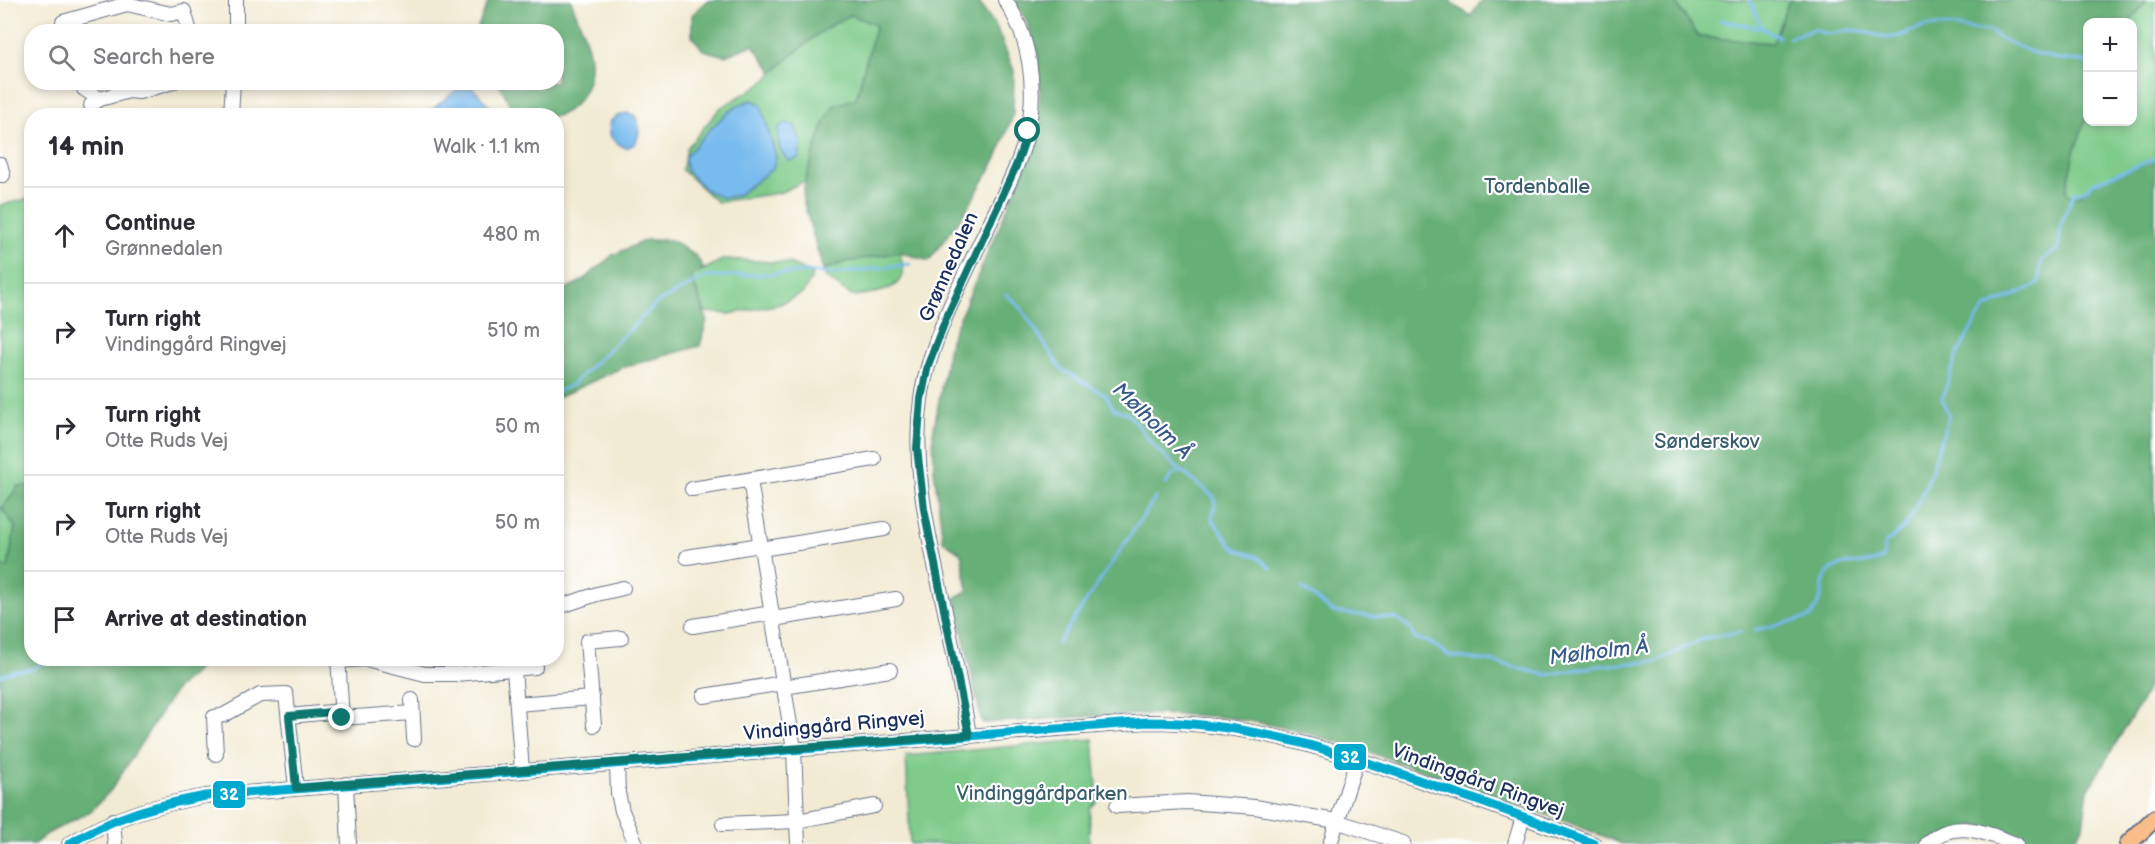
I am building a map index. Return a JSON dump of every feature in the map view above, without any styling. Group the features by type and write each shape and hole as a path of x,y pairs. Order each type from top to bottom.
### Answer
{"main road":[{"path":"2128,844 2155,818"},
{"path":"2139,844 2155,824"}],"street":[{"path":"236,0 236,24"},
{"name":"Grønnedalen","path":"969,735 924,509 917,448 921,399 928,365 945,321 1016,166 1028,131 1032,102 1032,77 1022,34 1005,0"},
{"path":"64,24 63,22 128,4 168,7 171,14 184,11 188,24"},
{"path":"85,90 95,102 129,91 147,90"},
{"path":"231,108 233,90"},
{"path":"0,164 3,174 0,175"},
{"path":"692,489 874,459"},
{"path":"750,480 794,749 798,844"},
{"path":"687,557 884,529"},
{"path":"564,607 580,606 597,594 623,588"},
{"path":"693,626 896,599"},
{"path":"594,725 587,640 621,638"},
{"path":"338,666 342,718 412,707 414,739"},
{"path":"394,666 425,674 456,674 536,666"},
{"path":"514,670 522,770"},
{"path":"704,696 890,670"},
{"path":"216,754 214,717 224,715 260,695 286,693 296,788"},
{"path":"517,704 592,698"},
{"path":"289,716 342,711"},
{"name":"Vindinggård Ringvej","path":"69,844 113,820 155,806 206,796 969,735 1172,722 1246,730 1322,747 1594,844"},
{"path":"1330,844 1357,759"},
{"path":"616,763 622,811 636,844"},
{"path":"346,784 349,844"},
{"path":"1117,806 1187,802 1286,812 1336,821 1403,843"},
{"path":"723,824 797,821 874,806"},
{"path":"1515,844 1522,817"},
{"path":"113,820 116,844"},
{"path":"1927,844 1932,838 1952,828 1968,828 1985,832 2016,844"}],"green space":[{"path":"489,0 571,0 586,40 590,62 588,81 581,97 564,112 564,108 512,108 502,90 564,90 564,24 479,24"},
{"path":"713,0 977,0 996,26 1014,71 1013,115 997,158 965,212 929,261 899,252 846,262 823,270 803,200 805,181 822,128 833,106 856,98 876,25 851,15 819,33 773,72 753,45 725,56 703,50 692,36 692,15 705,2"},
{"name":"Sønderskov","path":"1014,0 1452,0 1452,4 1471,16 1482,0 1670,0 1676,4 1699,37 1773,43 1789,0 2147,0 2132,18 2083,18 2083,126 2074,152 2066,191 2070,196 2079,196 2095,182 2155,159 2155,650 2146,693 2088,790 2083,827 2071,844 2030,844 1991,829 1973,825 1923,844 1622,844 1537,811 1369,752 1313,735 1256,722 1167,714 982,723 955,598 968,590 961,553 943,541 934,469 933,433 950,340 1035,144 1040,84 1037,51 1025,18"},
{"path":"1670,0 1789,0 1773,43 1699,37 1677,4"},
{"path":"2147,0 2155,0 2155,159 2079,196 2070,196 2066,191 2069,172 2083,125 2137,126 2137,18 2132,18"},
{"path":"851,15 876,25 856,99 822,128 805,181 779,193 717,202 682,170 687,148 720,108 761,84 813,36 832,23","holes":["752,100 776,156 772,169 738,195 711,128 735,106"]},
{"path":"24,200 24,486 17,486 15,527 8,568 0,564 0,205"},
{"path":"646,240 671,240 696,256 704,269 691,276 707,319 700,346 621,368 564,395 564,290 582,281 613,255"},
{"path":"899,252 903,264 902,274 899,281 884,291 852,296 826,278 823,270 846,262"},
{"path":"724,259 789,263 812,273 811,279 803,293 780,304 730,314 705,312 691,276"},
{"path":"18,486 24,486 24,666 202,666 176,689 111,790 91,811 47,834 34,844 0,844 0,564 8,568 15,527 2,509"},
{"name":"Vindinggårdparken","path":"1093,739 1098,800 1090,809 1089,844 910,844 906,756"}],"water":[{"path":"457,90 475,90 490,107 490,108 434,108"},
{"path":"752,100 761,105 776,157 773,168 738,195 723,198 706,190 686,170 685,157 724,116"},
{"path":"627,113 634,115 639,129 635,144 626,148 610,135 610,122 617,116"},
{"path":"785,123 794,125 801,142 799,158 789,161 780,150 778,141 779,127"}],"waterway":[{"path":"1749,0 1765,30 1779,37"},
{"path":"1719,20 1761,28"},
{"path":"1789,38 1815,29 1831,34 1849,30 1861,31 1888,38 1900,36 1924,26 1945,26 1990,31 1999,38 2031,52 2053,58 2083,61"},
{"name":"Mølholm Å","path":"1755,630 1811,617 1822,594 1824,580 1830,571 1844,564 1869,562 1884,557 1885,543 1902,530 1911,517 1928,481 1949,416 1942,399 1956,357 1974,324 1985,308 2039,284 2041,261 2058,249 2062,221 2074,193 2085,190 2095,182 2155,159"},
{"name":"Mølholm Å","path":"564,388 572,385 657,303 705,277 812,272 835,274 910,264"},
{"name":"Mølholm Å","path":"1006,294 1021,308 1061,369 1106,395 1114,409 1126,413 1134,420 1153,445 1177,468 1214,497 1212,519 1231,545 1240,551 1256,556 1271,568"},
{"path":"1166,484 1171,476 1181,471"},
{"path":"1058,643 1156,497"},
{"name":"Mølholm Å","path":"1302,588 1333,612 1397,619 1409,627 1415,639 1429,642 1450,656 1494,662 1546,675 1597,666 1658,661 1705,638 1741,632"},
{"name":"Mølholm Å","path":"0,676 13,671 33,669 37,666"}],"transit line":[{"name":"32","path":"69,844 102,826 135,813 206,796 1147,722 1220,727 1324,749 1469,797 1594,844"}],"route":[{"path":"342,718 342,711 289,716 296,788 969,735 924,509 917,448 921,399 928,365 945,321 1016,166 1028,131"}],"park label":[{"name":"Tordenballe","path":"1537,187"}]}
